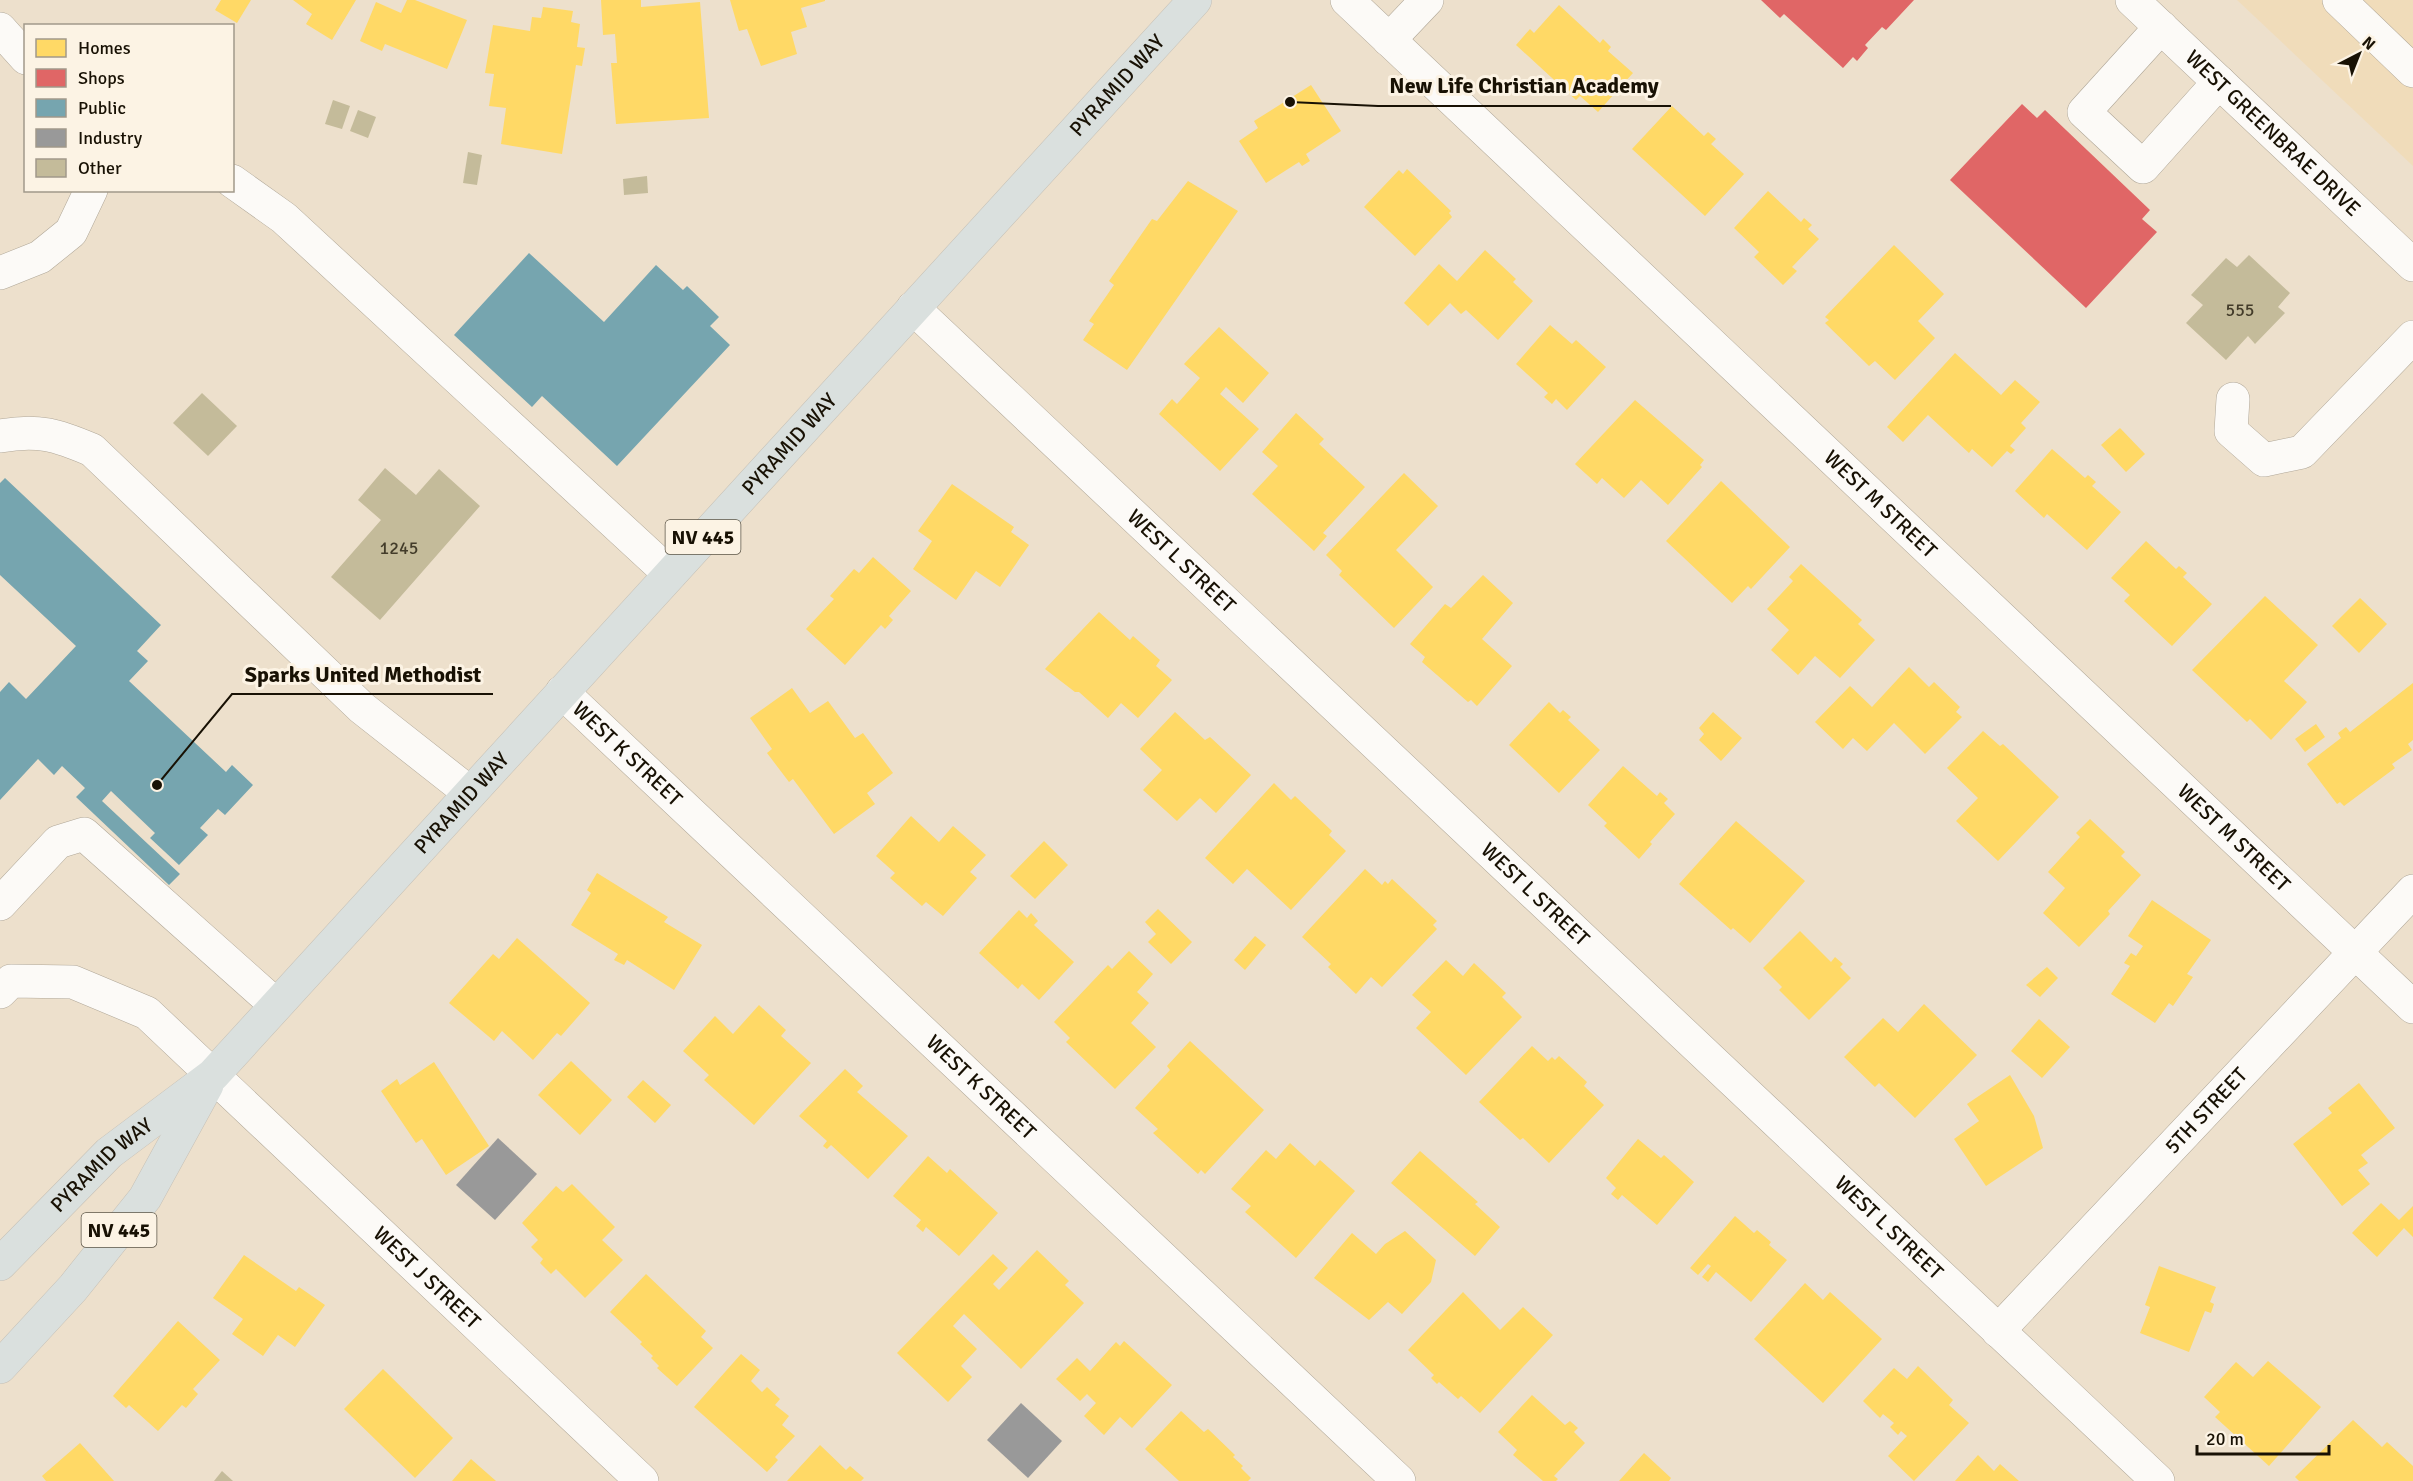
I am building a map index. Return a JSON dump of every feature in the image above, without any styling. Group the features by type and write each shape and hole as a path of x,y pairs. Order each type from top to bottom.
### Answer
{"main road":[{"name":"PYRAMID WAY","path":"0,1264 109,1153 213,1075 1195,0"},
{"name":"PYRAMID WAY","path":"0,1367 73,1288 145,1198 213,1075"},
{"path":"0,1245 31,1232"}],"street":[{"name":"WEST M STREET","path":"1347,0 2413,1007"},
{"path":"1389,40 1428,0"},
{"name":"WEST GREENBRAE DRIVE","path":"2132,0 2413,265"},
{"path":"2339,0 2413,71"},
{"path":"2161,27 2084,112 2143,167 2219,82"},
{"path":"0,29 24,56"},
{"path":"234,182 284,218 670,574"},
{"path":"0,273 40,257 71,232 90,192"},
{"name":"WEST L STREET","path":"913,308 2158,1481"},
{"path":"2232,399 2231,431 2264,460 2302,452 2413,337"},
{"path":"0,436 16,433 54,434 92,450 362,708 470,793"},
{"name":"WEST K STREET","path":"562,692 1399,1481"},
{"path":"0,904 58,842 84,834 276,1005"},
{"name":"5TH STREET","path":"1998,1331 2413,891"},
{"name":"WEST J STREET","path":"4,981 73,982 147,1013 642,1481"}],"shaded area":[{"path":"2237,0 2413,0 2413,166"}],"building: Homes":[{"path":"221,0 251,0 237,23 215,10"},
{"path":"293,0 356,0 332,40 306,24 312,14"},
{"path":"407,0 415,0 467,20 447,69 385,44 382,51 360,41 376,2 401,13"},
{"path":"601,0 641,0 641,7 700,2 709,118 616,124 611,63 617,63 615,34 603,35"},
{"path":"730,0 825,1 801,8 807,27 791,32 797,54 761,66 747,29 739,31"},
{"path":"1559,5 1600,43 1603,39 1611,47 1608,51 1633,73 1598,112 1580,96 1576,100 1516,45 1530,29 1534,33"},
{"path":"543,7 573,11 571,22 580,24 577,47 585,48 582,66 576,65 562,154 501,144 506,108 489,106 494,74 485,73 493,25 530,31 532,17 541,18"},
{"path":"1311,85 1341,131 1306,154 1310,161 1302,166 1299,162 1266,183 1239,141 1258,128 1254,121"},
{"path":"1672,106 1704,136 1708,132 1716,139 1711,144 1744,174 1705,216 1632,149"},
{"path":"1407,169 1451,211 1449,213 1452,217 1415,256 1364,207 1399,170 1403,174"},
{"path":"1188,181 1238,211 1127,370 1083,340 1094,324 1089,321 1114,285 1109,281 1152,219 1157,221"},
{"path":"1768,191 1801,222 1804,218 1812,225 1808,229 1819,239 1792,267 1797,271 1783,285 1754,257 1759,252 1734,228"},
{"path":"1894,245 1944,294 1918,321 1935,338 1895,380 1875,361 1869,366 1825,323 1829,320 1825,317"},
{"path":"1485,250 1516,279 1513,282 1533,301 1498,340 1466,310 1461,314 1450,303 1428,326 1404,303 1439,264 1457,281"},
{"path":"1550,325 1572,344 1576,340 1606,367 1567,410 1556,399 1552,404 1544,397 1548,393 1516,364"},
{"path":"1219,327 1269,373 1243,403 1226,387 1220,394 1259,429 1220,471 1159,414 1172,399 1177,404 1200,378 1184,364"},
{"path":"1955,353 2001,395 2015,380 2040,402 2021,423 2026,428 2010,446 2015,450 2011,454 2007,451 1992,467 1972,449 1969,453 1928,415 1903,442 1887,427"},
{"path":"1635,400 1704,460 1700,465 1702,467 1668,505 1641,480 1624,498 1602,478 1597,484 1575,464"},
{"path":"1296,413 1324,439 1319,444 1365,487 1323,533 1327,536 1314,551 1252,494 1278,466 1262,452"},
{"path":"2120,428 2145,454 2126,472 2101,445"},
{"path":"2052,449 2085,478 2088,475 2096,482 2092,486 2121,512 2087,550 2047,514 2044,518 2015,491"},
{"path":"1404,473 1438,506 1396,550 1433,587 1394,628 1339,575 1342,571 1326,555"},
{"path":"1721,481 1790,547 1751,589 1748,586 1732,603 1666,541"},
{"path":"952,484 1014,527 1011,532 1029,545 1000,587 976,571 956,600 913,569 932,541 918,531"},
{"path":"2146,541 2176,569 2179,566 2187,573 2183,577 2212,604 2172,646 2124,601 2130,595 2111,578"},
{"path":"873,557 911,591 889,616 893,620 885,629 881,625 845,665 806,629 834,599 830,596 854,569 859,573"},
{"path":"1801,564 1862,620 1858,624 1875,640 1840,678 1815,656 1798,675 1771,650 1789,630 1767,609 1793,581 1789,577"},
{"path":"1483,575 1513,603 1482,639 1512,666 1477,706 1471,700 1468,702 1422,662 1425,657 1410,644 1445,604 1451,608"},
{"path":"2265,596 2318,645 2284,681 2307,702 2271,740 2250,719 2247,722 2192,670"},
{"path":"2360,598 2387,624 2359,653 2332,626"},
{"path":"1099,612 1130,640 1133,636 1160,660 1156,666 1172,680 1138,718 1121,703 1108,718 1079,692 1075,692 1045,669"},
{"path":"1909,667 1929,687 1934,682 1960,707 1956,712 1962,717 1925,754 1894,723 1867,751 1853,738 1843,749 1815,722 1850,686 1872,707"},
{"path":"2413,683 2413,740 2408,744 2412,750 2392,764 2395,768 2344,806 2340,802 2337,804 2307,764 2341,738 2338,733 2346,727 2350,732"},
{"path":"792,688 810,713 828,701 855,738 863,733 893,773 867,793 875,804 834,834 793,779 789,782 767,753 772,749 750,718"},
{"path":"1549,702 1560,713 1563,710 1571,717 1568,720 1600,750 1559,793 1509,745"},
{"path":"1175,712 1205,740 1210,737 1251,775 1216,813 1200,798 1177,821 1143,790 1162,770 1140,749"},
{"path":"1713,712 1742,738 1721,761 1699,740 1704,734 1699,728"},
{"path":"2316,724 2325,737 2305,752 2295,739"},
{"path":"1983,731 2000,746 2003,744 2059,797 1998,861 1956,821 1978,798 1947,768"},
{"path":"1623,766 1657,796 1660,792 1668,799 1664,803 1675,814 1650,842 1652,844 1639,859 1604,826 1607,823 1588,805"},
{"path":"1274,783 1291,800 1295,796 1332,831 1329,835 1346,851 1291,910 1247,869 1233,884 1205,858"},
{"path":"911,816 939,842 953,826 986,855 970,872 977,878 943,916 926,902 922,906 890,878 895,873 876,856"},
{"path":"2090,819 2125,852 2121,856 2141,875 2108,911 2110,914 2079,947 2043,913 2065,888 2048,872 2080,837 2076,833"},
{"path":"1736,821 1805,881 1750,943 1733,928 1731,930 1679,884"},
{"path":"1044,841 1068,865 1035,899 1010,876"},
{"path":"1365,869 1382,885 1385,881 1388,884 1392,879 1437,921 1433,925 1437,929 1382,987 1371,977 1356,994 1328,967 1331,964 1302,937"},
{"path":"597,873 668,917 664,922 702,945 674,990 627,960 624,965 614,960 618,954 571,925 591,893 587,890"},
{"path":"2152,900 2211,940 2187,974 2193,977 2173,1006 2169,1003 2155,1023 2111,994 2130,966 2124,963 2131,953 2136,956 2143,946 2128,936"},
{"path":"1158,909 1192,942 1171,964 1148,942 1156,934 1145,922"},
{"path":"1019,910 1027,918 1031,913 1038,921 1034,925 1074,962 1039,1000 1022,984 1018,989 979,953"},
{"path":"1800,931 1831,962 1835,957 1843,964 1840,967 1851,978 1809,1020 1779,990 1782,987 1763,968"},
{"path":"1255,936 1266,945 1245,970 1234,960"},
{"path":"517,938 590,1003 561,1036 557,1033 533,1060 502,1031 494,1041 449,1003 493,954 499,959"},
{"path":"1129,951 1153,974 1137,992 1149,1003 1131,1023 1156,1047 1115,1089 1066,1042 1070,1038 1054,1022 1108,965 1112,969"},
{"path":"1446,960 1463,976 1474,963 1506,993 1502,997 1522,1017 1466,1075 1416,1028 1431,1012 1412,995"},
{"path":"2047,967 2058,978 2040,997 2026,985"},
{"path":"1924,1004 1977,1055 1915,1118 1879,1083 1875,1087 1844,1057 1883,1018 1898,1032"},
{"path":"759,1005 786,1030 781,1036 811,1063 754,1125 704,1080 709,1075 683,1051 715,1016 733,1034"},
{"path":"2039,1019 2070,1047 2042,1078 2011,1051"},
{"path":"1190,1041 1264,1110 1205,1174 1201,1170 1198,1174 1153,1133 1158,1129 1135,1108 1170,1070 1167,1066"},
{"path":"1532,1046 1548,1061 1552,1057 1555,1060 1559,1056 1587,1082 1584,1086 1604,1105 1549,1163 1479,1102"},
{"path":"571,1061 612,1100 580,1135 538,1095"},
{"path":"434,1062 489,1146 446,1175 422,1139 416,1143 381,1091 397,1079 400,1085"},
{"path":"845,1069 863,1086 857,1092 908,1136 868,1179 831,1145 827,1149 823,1146 827,1141 799,1116"},
{"path":"2010,1075 2034,1116 2043,1148 1986,1186 1954,1139 1979,1121 1967,1104"},
{"path":"643,1080 671,1105 655,1123 627,1097"},
{"path":"2359,1083 2395,1128 2361,1155 2368,1163 2358,1170 2370,1184 2342,1206 2293,1144 2332,1113 2328,1108"},
{"path":"1638,1139 1661,1158 1664,1155 1694,1182 1657,1225 1622,1195 1618,1200 1611,1194 1616,1188 1606,1178"},
{"path":"1290,1143 1315,1166 1320,1160 1355,1191 1296,1258 1245,1212 1251,1206 1231,1189 1266,1150 1276,1159"},
{"path":"1420,1151 1478,1202 1475,1204 1500,1227 1475,1256 1391,1183"},
{"path":"928,1156 947,1173 950,1169 998,1213 959,1256 926,1227 923,1232 916,1226 921,1220 893,1196"},
{"path":"572,1184 615,1227 602,1240 623,1260 585,1298 556,1269 551,1274 540,1263 543,1259 531,1247 538,1240 522,1223 556,1186 563,1192"},
{"path":"2381,1203 2399,1220 2413,1206 2413,1237 2404,1228 2377,1257 2352,1233"},
{"path":"1735,1216 1754,1233 1757,1230 1771,1242 1769,1245 1787,1260 1751,1302 1716,1272 1708,1282 1702,1277 1711,1266 1708,1264 1698,1275 1690,1268"},
{"path":"1405,1231 1436,1260 1431,1282 1402,1314 1388,1302 1369,1320 1314,1278 1352,1233 1376,1254 1385,1244"},
{"path":"1037,1250 1069,1281 1065,1285 1084,1303 1021,1369 964,1314 953,1326 977,1349 961,1366 972,1377 948,1402 897,1353 993,1254 1008,1268 993,1284 999,1290"},
{"path":"244,1255 296,1291 299,1287 325,1305 295,1347 278,1335 263,1356 232,1334 243,1319 213,1298"},
{"path":"2159,1266 2216,1287 2210,1302 2214,1304 2211,1313 2205,1311 2189,1352 2140,1333 2150,1307 2145,1305"},
{"path":"646,1274 706,1331 701,1337 713,1348 677,1386 657,1368 659,1366 651,1358 653,1356 640,1344 642,1342 610,1312"},
{"path":"1805,1283 1823,1300 1830,1292 1882,1339 1823,1403 1754,1339"},
{"path":"1463,1292 1500,1330 1523,1307 1553,1335 1480,1413 1461,1396 1458,1399 1439,1382 1437,1384 1431,1378 1434,1375 1408,1350"},
{"path":"178,1321 220,1360 193,1389 198,1394 186,1408 182,1405 158,1431 129,1405 126,1408 113,1396"},
{"path":"1124,1341 1172,1385 1132,1428 1120,1417 1104,1435 1084,1416 1096,1403 1087,1394 1080,1401 1056,1379 1077,1358 1090,1371 1116,1342 1120,1346"},
{"path":"741,1354 760,1370 751,1381 762,1392 767,1387 780,1399 775,1405 789,1416 782,1425 795,1436 775,1457 778,1460 767,1472 694,1407"},
{"path":"2268,1361 2321,1407 2269,1466 2215,1417 2220,1412 2204,1397 2236,1362 2253,1377"},
{"path":"1918,1366 1953,1400 1949,1405 1969,1423 1914,1481 1888,1456 1907,1436 1901,1431 1898,1435 1890,1427 1894,1423 1883,1414 1880,1418 1863,1401 1894,1368 1907,1379"},
{"path":"383,1369 453,1438 415,1478 344,1409"},
{"path":"1532,1395 1565,1425 1570,1421 1578,1428 1574,1432 1585,1443 1554,1476 1558,1479 1556,1481 1543,1481 1513,1455 1517,1450 1498,1432"},
{"path":"1181,1411 1204,1432 1208,1429 1235,1455 1233,1457 1251,1478 1248,1481 1179,1481 1145,1449"},
{"path":"2353,1420 2382,1447 2387,1442 2413,1466 2413,1481 2299,1481 2295,1477"},
{"path":"80,1443 114,1481 46,1481 42,1476"},
{"path":"820,1445 846,1470 850,1466 864,1478 861,1481 787,1481"},
{"path":"1644,1453 1671,1478 1669,1481 1619,1481"},
{"path":"1978,1455 1994,1471 2000,1464 2019,1481 1955,1481"},
{"path":"471,1459 496,1481 452,1481"}],"building: Shops":[{"path":"1761,0 1914,0 1886,30 1882,27 1865,45 1868,48 1857,61 1853,57 1843,68 1784,14 1780,18"},
{"path":"2022,104 2037,118 2045,110 2150,210 2142,219 2157,232 2086,308 1950,180"}],"building: Public":[{"path":"529,253 604,322 656,265 683,290 687,286 719,317 710,326 730,345 617,466 542,396 532,407 454,335"},
{"path":"5,478 161,625 137,651 148,661 129,681 226,772 232,765 253,785 225,815 218,809 200,828 208,835 179,865 150,838 155,833 111,791 102,801 180,874 169,885 76,797 85,788 62,766 54,775 38,759 0,800 0,692 9,682 26,699 76,646 0,575 0,483"}],"building: Industry":[{"path":"498,1138 537,1174 495,1220 456,1185"},
{"path":"1021,1403 1062,1441 1028,1478 987,1440"}],"building: Other":[{"path":"333,100 350,106 342,129 325,124"},
{"path":"358,110 376,117 368,138 350,131"},
{"path":"468,152 482,155 477,185 463,183"},
{"path":"647,176 648,193 624,195 623,179"},
{"path":"2249,255 2290,293 2278,307 2285,313 2255,344 2248,336 2226,360 2186,323 2203,305 2191,295 2226,258 2237,267"},
{"path":"202,393 237,426 208,456 173,423"},
{"path":"385,468 416,495 439,469 480,506 380,620 331,577 381,520 358,500"},
{"path":"222,1471 233,1481 214,1481"}],"place":[{"name":"New Life Christian Academy","path":"1290,102"},
{"name":"Sparks United Methodist","path":"157,785"}]}
